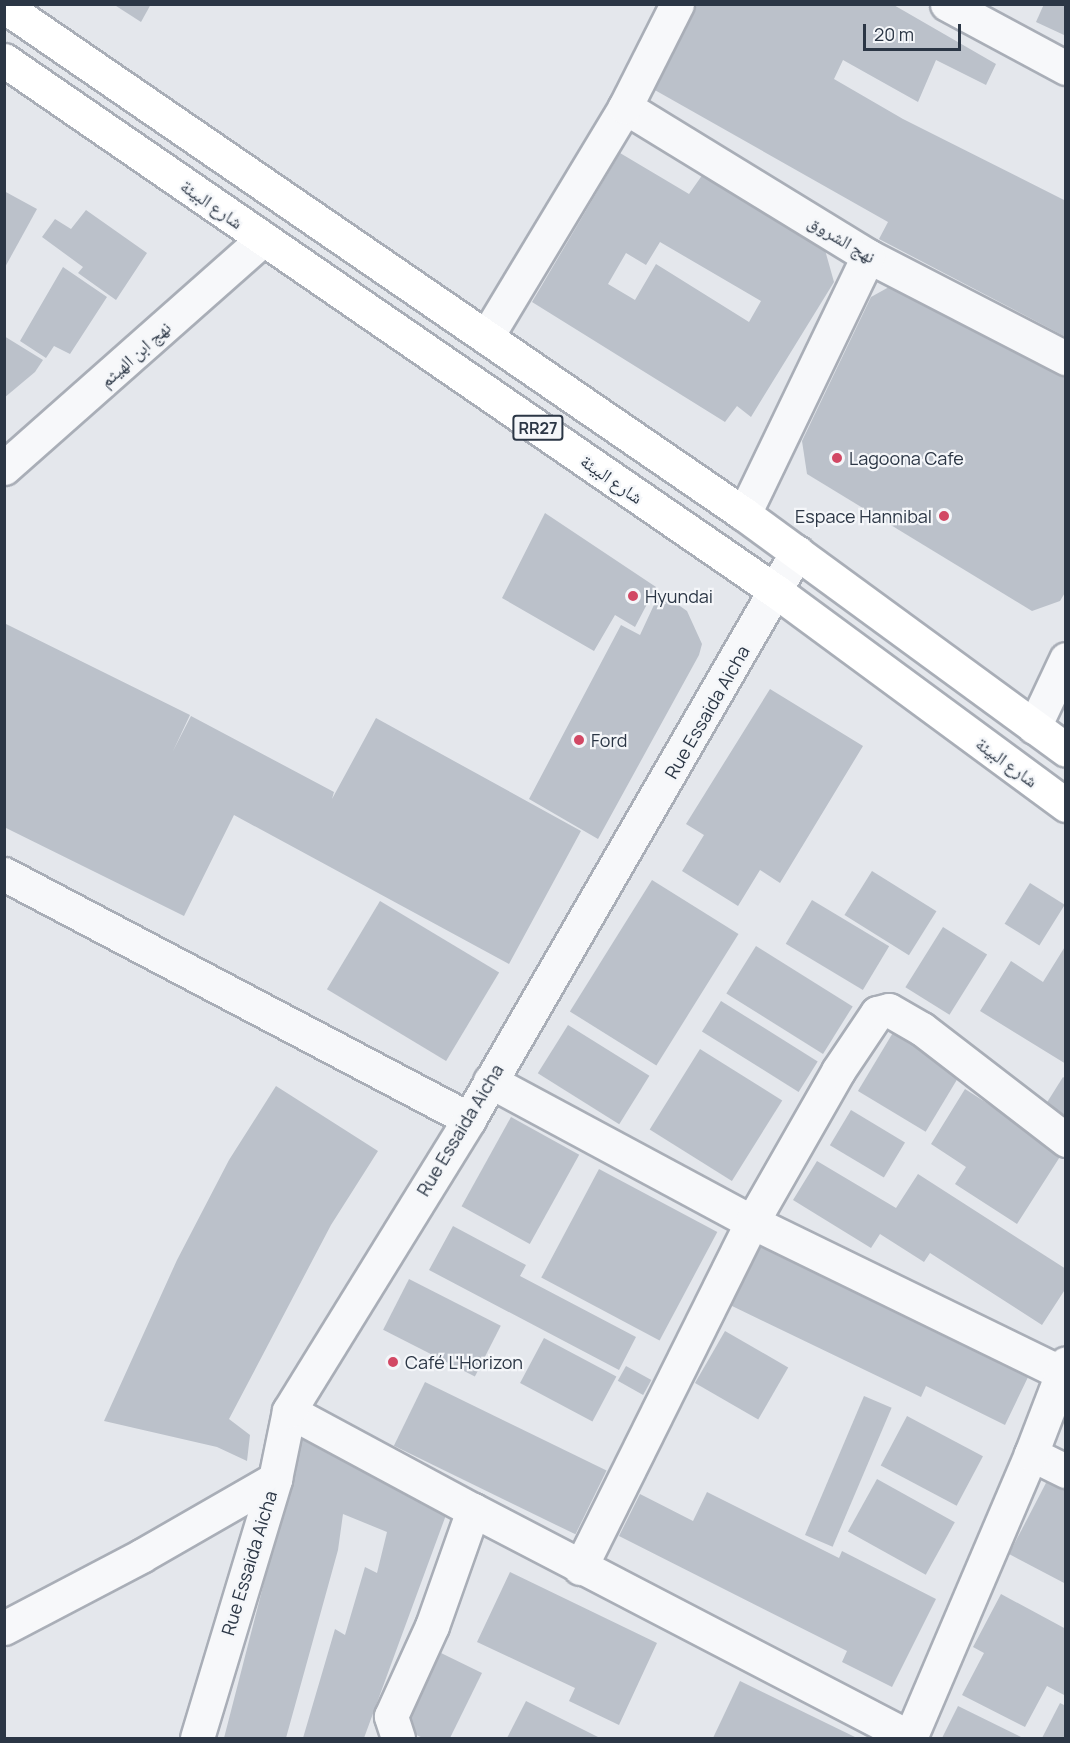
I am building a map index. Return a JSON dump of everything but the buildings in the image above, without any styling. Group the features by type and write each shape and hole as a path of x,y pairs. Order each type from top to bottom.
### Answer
{"main road":[{"name":"RR27","path":"4,6 744,514 1065,750"},
{"name":"شارع البيئة","path":"4,60 777,592 1065,805"}],"street":[{"path":"487,336 625,107 677,4"},
{"path":"947,4 1065,68"},
{"name":"نهج الشروق","path":"625,107 868,255 1065,358"},
{"name":"نهج ابن الهيثم","path":"4,468 263,238"},
{"path":"744,514 868,255"},
{"name":"Rue Essaida Aicha","path":"197,1738 275,1479 289,1411 469,1119 777,592 796,552"},
{"path":"1034,727 1065,658"},
{"path":"4,874 469,1119"},
{"path":"580,1569 752,1222 838,1071 877,1013 889,1010 922,1029 1065,1140"},
{"path":"289,1411 580,1569 910,1738 1031,1454 1063,1368 752,1222 490,1081"},
{"path":"1031,1454 1065,1472"},
{"path":"4,1628 141,1556 275,1479"},
{"path":"398,1738 391,1716 432,1626 473,1510"}],"place":[{"name":"Lagoona Cafe","path":"837,458"},
{"name":"Espace Hannibal","path":"944,516"},
{"name":"Hyundai","path":"633,596"},
{"name":"Ford","path":"579,740"},
{"name":"Café L'Horizon","path":"393,1362"}]}
